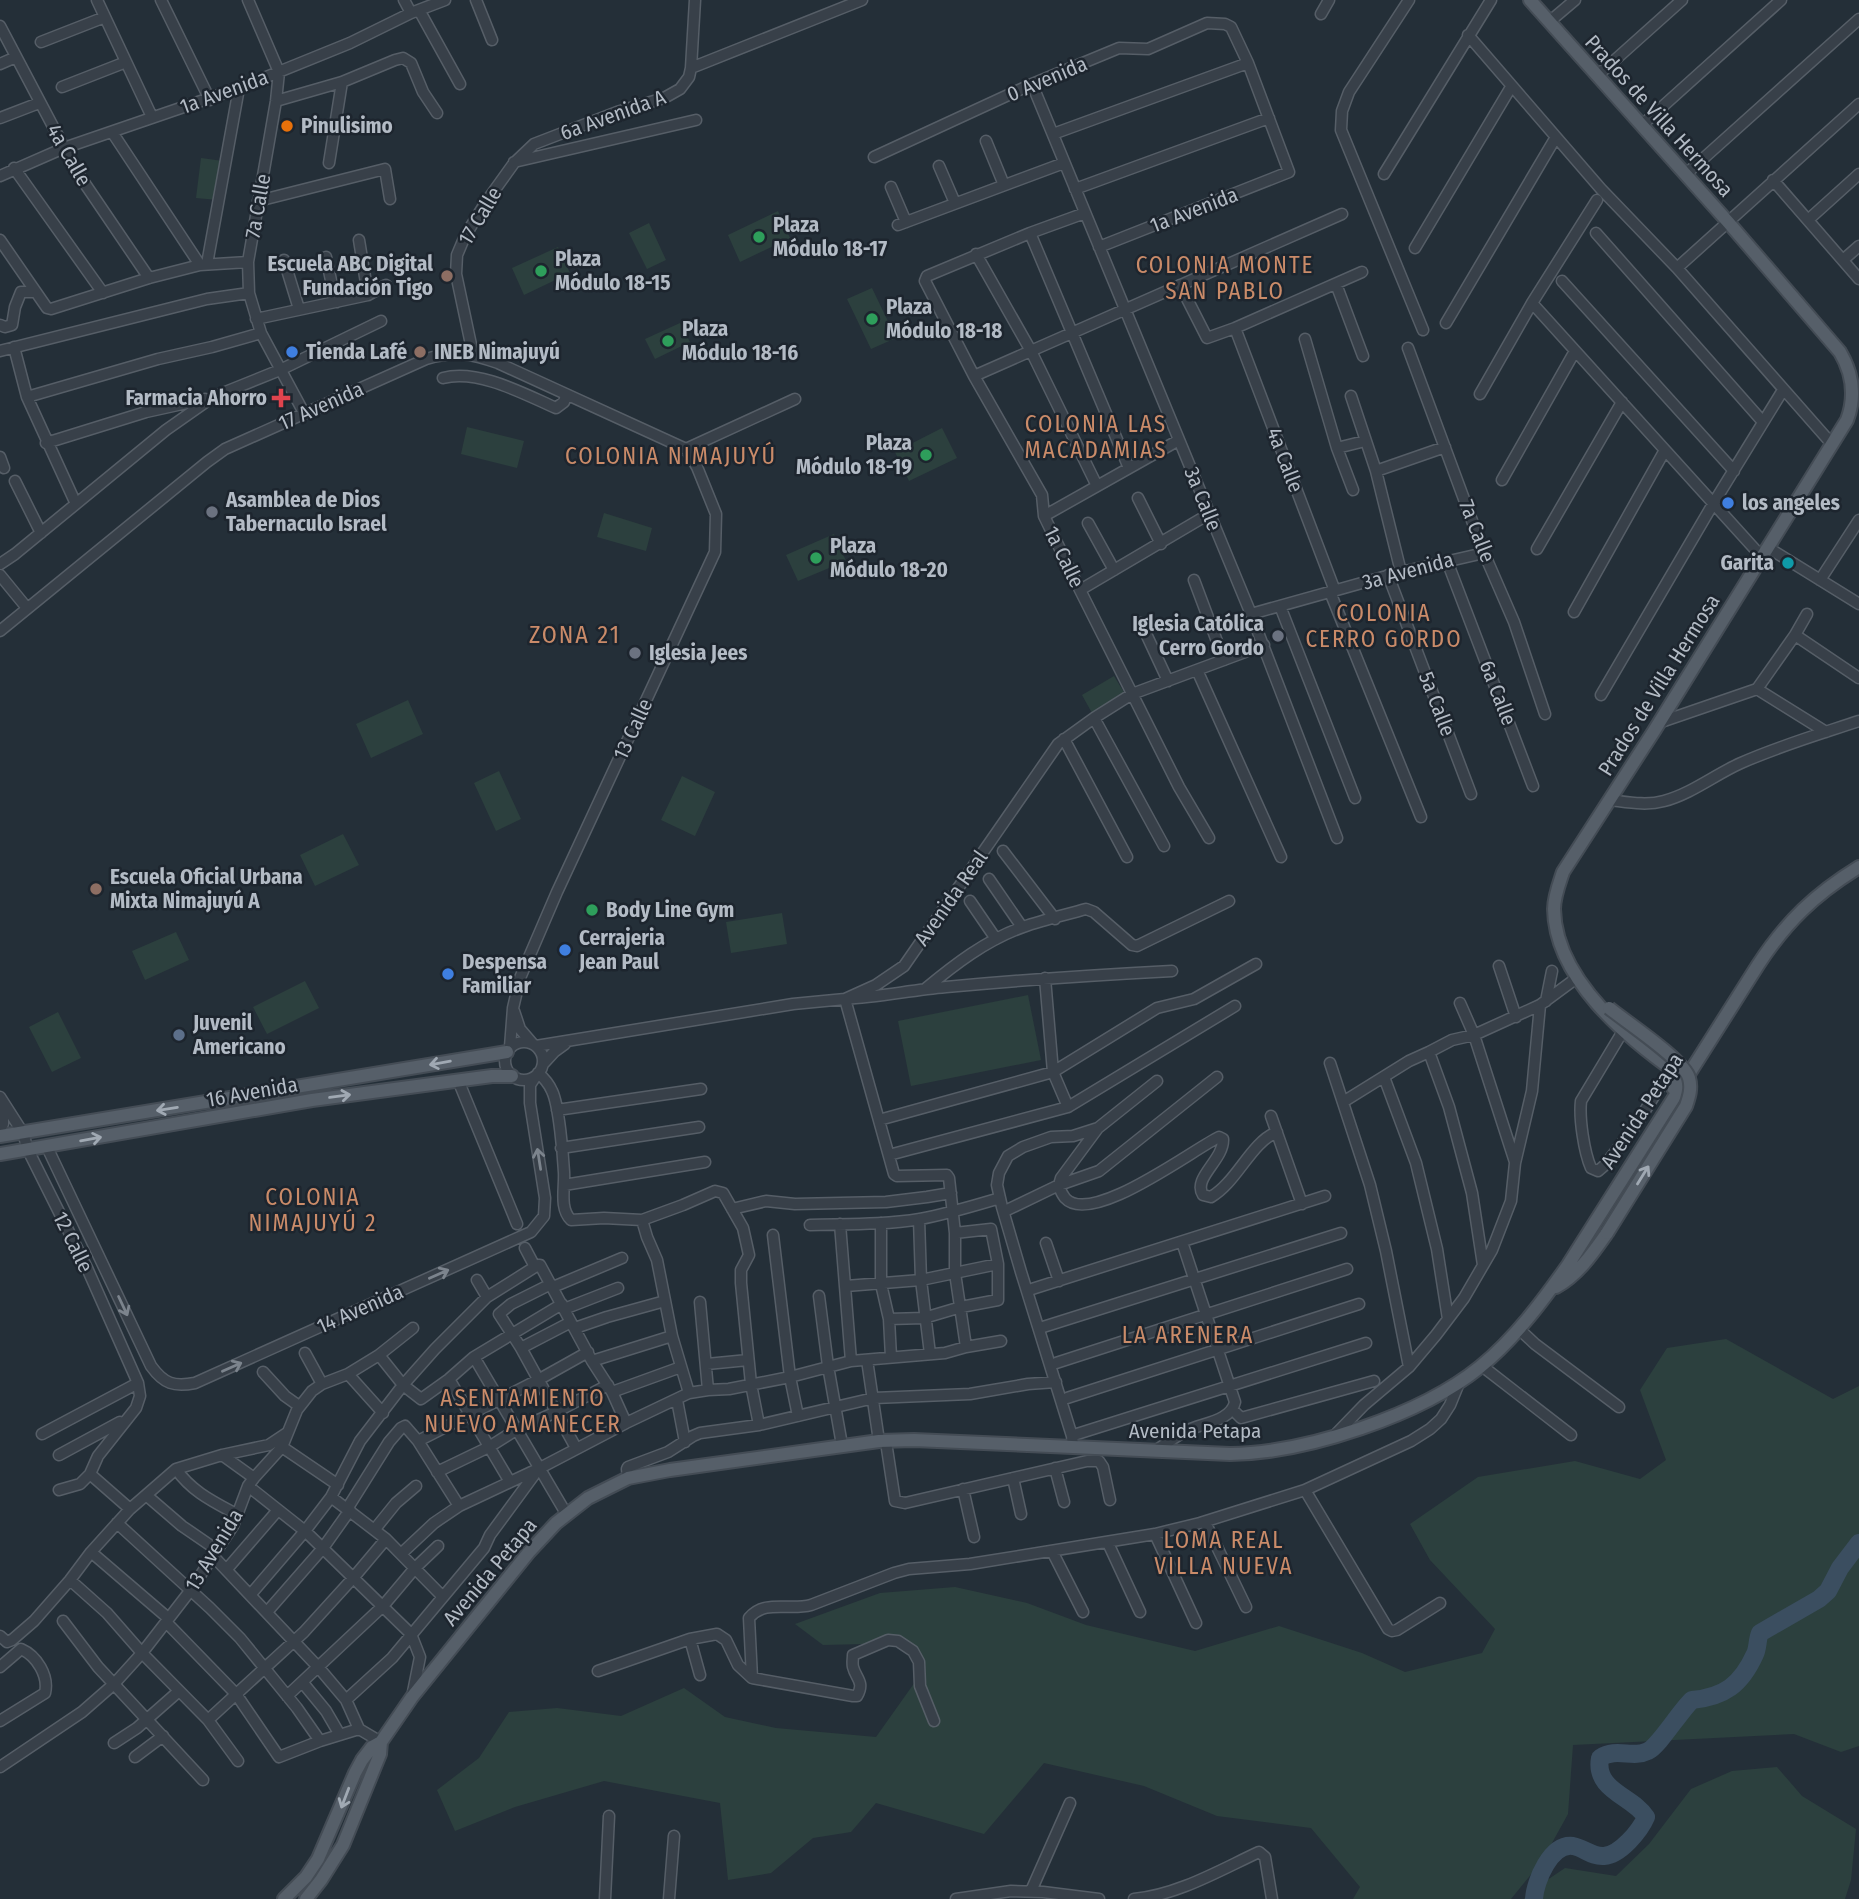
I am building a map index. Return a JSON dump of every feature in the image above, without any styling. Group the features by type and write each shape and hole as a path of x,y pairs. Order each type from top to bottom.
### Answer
{"main road":[{"name":"Prados de Villa Hermosa","path":"1530,0 1840,352 1852,382 1852,406 1847,420 1563,872 1556,898 1554,907 1557,929 1565,953 1581,983 1600,1008 1623,1031 1671,1069"},
{"name":"Avenida Petapa","path":"296,1897 317,1859 362,1760 381,1742 412,1697 528,1552 556,1523 601,1490 628,1478 842,1446 914,1440 1075,1440 1088,1448 1242,1454 1285,1448 1334,1436 1408,1411 1459,1383 1482,1366 1519,1329 1568,1265 1672,1099 1786,927 1820,893 1859,867"},
{"path":"1550,1290 1566,1281 1596,1248 1686,1106 1690,1092 1688,1076 1679,1063 1581,983"},
{"name":"16 Avenida","path":"0,1136 509,1050"},
{"path":"1671,1069 1679,1077 1672,1099"},
{"name":"16 Avenida","path":"0,1154 312,1100 492,1076 514,1077"}],"street":[{"path":"97,0 152,117"},
{"path":"161,0 210,100"},
{"path":"248,0 279,72"},
{"path":"404,0 415,12 460,84"},
{"name":"1a Avenida","path":"0,176 64,148 239,89 445,0"},
{"path":"475,0 492,40"},
{"path":"695,0 691,68 862,0"},
{"path":"1321,14 1329,0"},
{"path":"1409,0 1349,92 1341,131 1423,330"},
{"path":"1384,174 1491,0"},
{"path":"1549,22 1575,0"},
{"path":"1597,76 1682,0"},
{"path":"1642,125 1781,0"},
{"path":"41,42 105,17"},
{"path":"1685,174 1859,19"},
{"name":"0 Avenida","path":"874,157 1032,84 1119,48 1147,48 1207,23 1231,27 1248,62"},
{"name":"4a Calle","path":"0,26 77,172 149,278"},
{"path":"1468,36 1601,189 1677,268 1831,443"},
{"path":"0,64 16,57"},
{"path":"276,101 341,82 404,58 411,63 423,92 437,113"},
{"path":"62,86 126,62"},
{"path":"1053,134 1248,62 1269,118 1075,189"},
{"name":"6a Avenida A","path":"514,163 534,144 617,111 664,99 680,89 689,77 691,68"},
{"name":"7a Calle","path":"279,72 248,262 249,293 261,333 304,413"},
{"path":"329,163 341,82"},
{"name":"3a Calle","path":"1032,84 1264,645 1337,838"},
{"path":"1415,248 1511,86"},
{"path":"204,265 239,89"},
{"path":"0,118 39,103"},
{"path":"1677,268 1859,104"},
{"name":"1a Avenida","path":"1099,247 1289,172 1269,118"},
{"path":"514,163 696,120"},
{"path":"112,132 204,265"},
{"path":"1446,323 1556,137"},
{"path":"986,141 1004,185"},
{"name":"17 Calle","path":"473,355 456,274 457,255 486,202 514,163"},
{"path":"891,187 902,223 1065,163"},
{"path":"939,166 955,203"},
{"path":"14,168 103,293"},
{"path":"258,201 385,169 390,199"},
{"path":"1808,220 1859,174"},
{"path":"1773,180 1859,279"},
{"path":"1480,394 1532,303 1597,200"},
{"path":"1085,213 976,254 1031,351 1097,486"},
{"path":"974,376 1342,214"},
{"path":"1030,233 1129,468"},
{"path":"1596,233 1763,422"},
{"path":"359,240 368,295"},
{"path":"1,244 47,308 51,309 149,278 204,265 248,262"},
{"path":"1843,260 1859,246"},
{"name":"1a Calle","path":"976,254 927,275 925,281 974,376 1042,495 1044,516 1080,590 1179,787 1209,838"},
{"path":"326,257 337,302"},
{"path":"284,260 299,309"},
{"path":"1180,285 1206,337 1209,338 1362,272"},
{"path":"1562,281 1734,471"},
{"path":"1336,284 1363,356"},
{"path":"256,319 368,295 386,285"},
{"path":"0,325 12,325 21,292 36,292"},
{"path":"0,351 207,299 249,293"},
{"path":"1532,303 1713,504 1764,552 1820,580 1859,604"},
{"path":"46,443 146,412 213,397 280,370 381,321"},
{"name":"4a Calle","path":"1235,328 1333,592 1421,817"},
{"path":"27,397 261,333"},
{"path":"1305,339 1337,449 1353,490"},
{"path":"14,347 27,397 76,504"},
{"name":"7a Calle","path":"1408,348 1484,553 1514,622 1545,714"},
{"path":"1502,480 1575,351"},
{"name":"17 Avenida","path":"0,631 216,456 244,440 426,359 449,354 473,355 498,363 686,449"},
{"path":"443,378 459,376 497,383 556,408 564,402 566,395"},
{"path":"1601,695 1783,390"},
{"path":"1351,396 1376,471 1401,572"},
{"path":"0,564 166,430 213,397"},
{"path":"686,449 795,399"},
{"path":"1537,549 1622,402"},
{"path":"1044,516 1179,440"},
{"path":"1337,449 1365,441"},
{"path":"1376,471 1445,447"},
{"name":"13 Calle","path":"509,1050 513,1007 520,978 557,892 715,552 716,514 697,467 686,449"},
{"path":"1574,612 1665,450"},
{"path":"0,457 4,468"},
{"path":"15,481 41,533"},
{"path":"1138,498 1161,544"},
{"path":"1080,590 1209,514"},
{"path":"1820,580 1854,536 1859,520"},
{"path":"1088,523 1114,570"},
{"name":"3a Avenida","path":"1251,614 1388,575 1484,553"},
{"name":"6a Calle","path":"1447,561 1533,786"},
{"path":"0,575 27,608"},
{"name":"5a Calle","path":"1388,575 1471,794"},
{"path":"1194,580 1224,660"},
{"path":"1280,606 1355,798"},
{"path":"1658,724 1757,689 1807,614"},
{"path":"1141,623 1168,681"},
{"path":"1794,635 1859,678"},
{"name":"Avenida Real","path":"534,1045 793,1004 845,999 876,985 904,967 1058,744 1132,694 1264,645"},
{"path":"1197,670 1281,858"},
{"path":"1757,689 1826,732"},
{"path":"1094,718 1164,846"},
{"path":"1610,800 1663,802 1740,763 1859,721"},
{"path":"1065,738 1127,857"},
{"path":"1003,851 1055,919"},
{"path":"989,878 1023,927"},
{"path":"970,901 996,939"},
{"path":"924,989 996,939 1023,927 1089,909 1132,945 1137,946 1229,901"},
{"path":"879,1120 1052,1072 1157,1008 1194,999 1256,964"},
{"path":"1499,966 1516,1017"},
{"path":"966,1347 955,1273 955,1233 949,1178 947,1175 895,1175 845,999 1045,978 1172,971"},
{"path":"1334,1436 1364,1405 1409,1367 1464,1298 1492,1250 1510,1201 1515,1163 1532,1091 1543,1003 1552,971"},
{"path":"1045,978 1052,1072 1068,1107"},
{"path":"1343,1102 1409,1061 1452,1040 1474,1035 1516,1017 1581,983"},
{"path":"1460,1003 1474,1035 1515,1163"},
{"path":"889,1154 1068,1107 1234,1006"},
{"path":"513,1007 520,1029 542,1055 539,1071 530,1085 528,1099"},
{"path":"1623,1031 1581,1101 1580,1114 1591,1168 1598,1171 1605,1165 1636,1125 1671,1069"},
{"name":"Avenida Real","path":"539,1071 560,1047 581,1038"},
{"path":"528,1099 506,1066 505,1059 509,1050 523,1042 534,1045"},
{"path":"1429,1052 1449,1107 1472,1193 1483,1265"},
{"path":"1330,1063 1370,1185 1409,1367"},
{"path":"514,1077 529,1079 539,1071"},
{"path":"539,1071 552,1090 557,1110 565,1212 571,1220 642,1220 715,1191 723,1193 743,1228 749,1255 741,1269 741,1283 751,1384 759,1425"},
{"path":"1007,1210 1059,1185 1098,1171 1217,1077"},
{"path":"1384,1077 1416,1163 1437,1249 1448,1319"},
{"path":"458,1080 517,1224"},
{"path":"1157,1082 1098,1128 1061,1178 1061,1192 1071,1203 1079,1205 1112,1198 1153,1178 1219,1137 1223,1139 1220,1154 1200,1183 1203,1195 1211,1197 1233,1178 1262,1142 1276,1132"},
{"path":"557,1110 701,1089"},
{"name":"14 Avenida","path":"168,1383 181,1386 195,1383 531,1233 544,1216 545,1198 528,1099"},
{"name":"12 Calle","path":"1,1100 23,1133 28,1150 87,1268 138,1383"},
{"name":"12 Calle","path":"0,1128 3,1124 1,1100"},
{"path":"1271,1116 1301,1203"},
{"path":"561,1148 699,1127"},
{"path":"1098,1128 1073,1136 1037,1141 1008,1156 996,1185 1075,1440 1366,1343"},
{"name":"12 Calle","path":"47,1147 151,1366 158,1376 168,1383"},
{"path":"564,1185 705,1161"},
{"path":"732,1209 766,1201 795,1204 886,1202 927,1198 951,1192"},
{"path":"1032,1289 1325,1196"},
{"path":"810,1225 919,1219 1000,1198"},
{"path":"919,1219 924,1318 930,1354"},
{"path":"642,1220 657,1260 672,1336 689,1393"},
{"path":"881,1223 881,1284 889,1319 891,1357"},
{"path":"840,1224 851,1361"},
{"path":"889,1319 924,1318 998,1300 998,1264 992,1231 990,1228 955,1233"},
{"path":"1043,1327 1341,1233"},
{"path":"773,1235 790,1377 798,1416"},
{"path":"1155,1451 1188,1430 1221,1418 1233,1410 1235,1402 1182,1242"},
{"path":"1046,1243 1059,1281"},
{"path":"525,1248 535,1267"},
{"path":"576,1448 521,1348 499,1314 511,1304 552,1285 622,1258"},
{"path":"846,1286 921,1279 998,1264"},
{"path":"251,1594 331,1497 360,1441 403,1385 487,1297 535,1267 540,1265 552,1285 626,1423"},
{"path":"1056,1363 1347,1269"},
{"path":"477,1280 487,1297"},
{"path":"379,1355 403,1385 421,1399 474,1357 511,1333 563,1306 618,1288"},
{"path":"819,1296 842,1446"},
{"path":"521,1348 573,1325 665,1301"},
{"path":"700,1302 708,1390"},
{"path":"1067,1398 1359,1304"},
{"name":"13 Avenida","path":"0,1768 82,1712 114,1684 142,1653 190,1591 215,1553 238,1516 251,1482 282,1447 299,1406 312,1391 379,1355 413,1328"},
{"path":"1519,1329 1619,1407"},
{"path":"418,1441 590,1356 672,1336"},
{"path":"402,1553 434,1523 459,1506 689,1393 729,1389 790,1377 851,1361 946,1353 1001,1341"},
{"path":"305,1353 322,1384"},
{"path":"474,1357 567,1515"},
{"path":"707,1364 748,1360"},
{"path":"867,1360 895,1501 905,1503 1081,1462 1099,1461 1110,1500"},
{"path":"1482,1366 1571,1435"},
{"path":"437,1472 556,1412 610,1389 681,1367"},
{"path":"263,1372 285,1396 299,1406"},
{"path":"348,1374 383,1413"},
{"path":"449,1379 510,1482"},
{"path":"1233,1410 1241,1418 1374,1381"},
{"path":"628,1478 628,1467 668,1452 700,1433 759,1425 874,1398 970,1394 1056,1382"},
{"path":"42,1434 138,1383 139,1402 97,1456 90,1474 80,1483 59,1490"},
{"path":"752,1678 749,1618 756,1610 766,1607 802,1608 909,1569 970,1564 1155,1534 1205,1522 1305,1490 1411,1441 1430,1429 1450,1405 1459,1383"},
{"path":"677,1400 685,1442"},
{"path":"59,1455 125,1419"},
{"path":"267,1612 323,1548 389,1442 401,1428 407,1427 418,1441 459,1506"},
{"path":"0,1636 7,1642 12,1640 34,1621 130,1508 176,1469 269,1445 287,1433"},
{"path":"282,1447 338,1485"},
{"path":"1081,1462 1088,1448"},
{"path":"668,1452 670,1470"},
{"path":"222,1455 278,1510 305,1531 354,1577 411,1634 420,1657 412,1697"},
{"path":"346,1700 392,1658 484,1548 490,1535 540,1468"},
{"path":"1055,1468 1064,1502"},
{"path":"176,1469 197,1493 238,1516"},
{"path":"90,1474 130,1508"},
{"path":"1013,1478 1021,1514"},
{"path":"375,1529 396,1503 415,1486"},
{"path":"963,1489 974,1537"},
{"path":"1305,1490 1388,1629 1397,1630 1440,1603"},
{"path":"146,1495 215,1553 346,1700 359,1729 381,1742"},
{"path":"331,1497 375,1529 402,1553 443,1597"},
{"path":"227,1569 278,1510"},
{"path":"1205,1522 1246,1607"},
{"path":"117,1523 240,1638 320,1741"},
{"path":"1155,1534 1196,1623"},
{"path":"208,1720 295,1641 386,1539"},
{"path":"1108,1543 1140,1612"},
{"path":"287,1696 383,1606 438,1546"},
{"path":"1052,1551 1083,1612"},
{"path":"91,1552 167,1620 236,1694 279,1757 359,1729"},
{"path":"71,1580 107,1613 208,1720 238,1761"},
{"path":"63,1621 98,1667 203,1780"},
{"path":"598,1671 690,1639 718,1634 723,1637 738,1665 752,1678 857,1696 861,1687 853,1668 853,1655 888,1640 898,1641 913,1651 919,1662 920,1686 934,1721"},
{"path":"690,1639 700,1675"},
{"path":"0,1667 22,1649 25,1650 44,1674 47,1689 45,1693 0,1721"},
{"path":"303,1683 326,1711 340,1735"},
{"path":"114,1743 148,1719 179,1691"},
{"path":"135,1757 163,1736"},
{"path":"1031,1891 1070,1803"},
{"path":"605,1899 609,1816"},
{"path":"669,1899 674,1836"},
{"path":"1135,1899 1153,1898 1259,1852 1265,1857 1272,1899"},
{"path":"956,1899 1010,1891 1098,1899"}],"green space":[{"path":"201,158 223,161 218,200 196,198"},
{"name":"Plaza Módulo 18-17","path":"778,211 790,238 740,262 728,235"},
{"path":"649,223 666,260 647,269 629,233"},
{"name":"Plaza Módulo 18-15","path":"558,247 570,273 524,295 512,268"},
{"name":"Plaza Módulo 18-18","path":"872,288 896,338 871,349 847,299"},
{"name":"Plaza Módulo 18-16","path":"680,323 690,342 655,359 645,339"},
{"path":"467,427 524,441 517,468 461,454"},
{"name":"Plaza Módulo 18-19","path":"942,428 957,458 909,481 895,452"},
{"path":"604,513 652,528 646,551 597,537"},
{"name":"Plaza Módulo 18-20","path":"834,534 846,561 798,581 786,555"},
{"path":"1114,676 1125,694 1092,713 1082,695"},
{"path":"408,700 423,734 371,758 356,724"},
{"path":"499,771 521,819 496,831 474,783"},
{"path":"682,776 715,792 695,836 661,820"},
{"path":"343,834 359,865 315,886 300,855"},
{"path":"782,913 787,944 731,953 726,922"},
{"path":"176,932 189,960 145,980 132,951"},
{"path":"305,981 319,1008 267,1034 253,1007"},
{"path":"1028,995 1041,1060 911,1086 898,1021"},
{"path":"58,1012 81,1058 52,1072 29,1027"},
{"path":"1726,1339 1833,1399 1859,1386 1859,1746 1841,1752 1794,1734 1573,1745 1568,1814 1542,1861 1511,1899 1353,1899 1360,1887 1311,1828 1217,1816 1144,1786 1044,1763 984,1834 876,1803 851,1832 813,1838 771,1873 728,1880 720,1803 604,1781 515,1807 455,1831 437,1790 479,1758 509,1712 557,1708 621,1716 684,1688 725,1717 776,1728 876,1737 920,1675 906,1643 823,1645 795,1624 880,1593 955,1587 1027,1603 1086,1625 1195,1651 1279,1626 1362,1653 1405,1672 1482,1653 1495,1629 1430,1560 1410,1524 1478,1477 1575,1461 1640,1479 1666,1460 1640,1390 1667,1348"},
{"path":"1777,1767 1802,1796 1856,1829 1851,1880 1845,1899 1524,1899 1528,1893 1565,1868 1616,1876 1649,1844 1691,1789 1732,1771"}],"waterway":[{"path":"1534,1899 1541,1874 1558,1850 1573,1846 1596,1855 1610,1855 1629,1841 1646,1817 1608,1786 1600,1769 1600,1758 1612,1753 1636,1754 1648,1751 1692,1700 1713,1696 1730,1688 1750,1665 1760,1633 1828,1591 1840,1568 1859,1543"}],"place":[{"name":"Pinulisimo","path":"287,126"},
{"name":"Plaza Módulo 18-17","path":"759,237"},
{"name":"Plaza Módulo 18-15","path":"541,271"},
{"name":"Escuela ABC Digital Fundación Tigo","path":"447,276"},
{"name":"Plaza Módulo 18-18","path":"872,319"},
{"name":"Plaza Módulo 18-16","path":"668,341"},
{"name":"Tienda Lafé","path":"292,352"},
{"name":"INEB Nimajuyú","path":"420,352"},
{"name":"Farmacia Ahorro","path":"281,398"},
{"name":"Plaza Módulo 18-19","path":"926,455"},
{"name":"los angeles","path":"1728,503"},
{"name":"Asamblea de Dios Tabernaculo Israel","path":"212,512"},
{"name":"Plaza Módulo 18-20","path":"816,558"},
{"name":"Garita","path":"1788,563"},
{"name":"Iglesia Católica Cerro Gordo","path":"1278,636"},
{"name":"Iglesia Jees","path":"635,653"},
{"name":"Escuela Oficial Urbana Mixta Nimajuyú A","path":"96,889"},
{"name":"Body Line Gym","path":"592,910"},
{"name":"Cerrajeria Jean Paul","path":"565,950"},
{"name":"Despensa Familiar","path":"448,974"},
{"name":"Juvenil Americano","path":"179,1035"}],"district":[{"name":"COLONIA MONTE SAN PABLO","path":"1225,278"},
{"name":"COLONIA LAS MACADAMIAS","path":"1096,437"},
{"name":"COLONIA NIMAJUYÚ","path":"671,456"},
{"name":"COLONIA CERRO GORDO","path":"1384,626"},
{"name":"ZONA 21","path":"575,635"},
{"name":"COLONIA NIMAJUYÚ 2","path":"313,1210"},
{"name":"LA ARENERA","path":"1188,1335"},
{"name":"ASENTAMIENTO NUEVO AMANECER","path":"523,1411"},
{"name":"LOMA REAL VILLA NUEVA","path":"1224,1553"}]}
